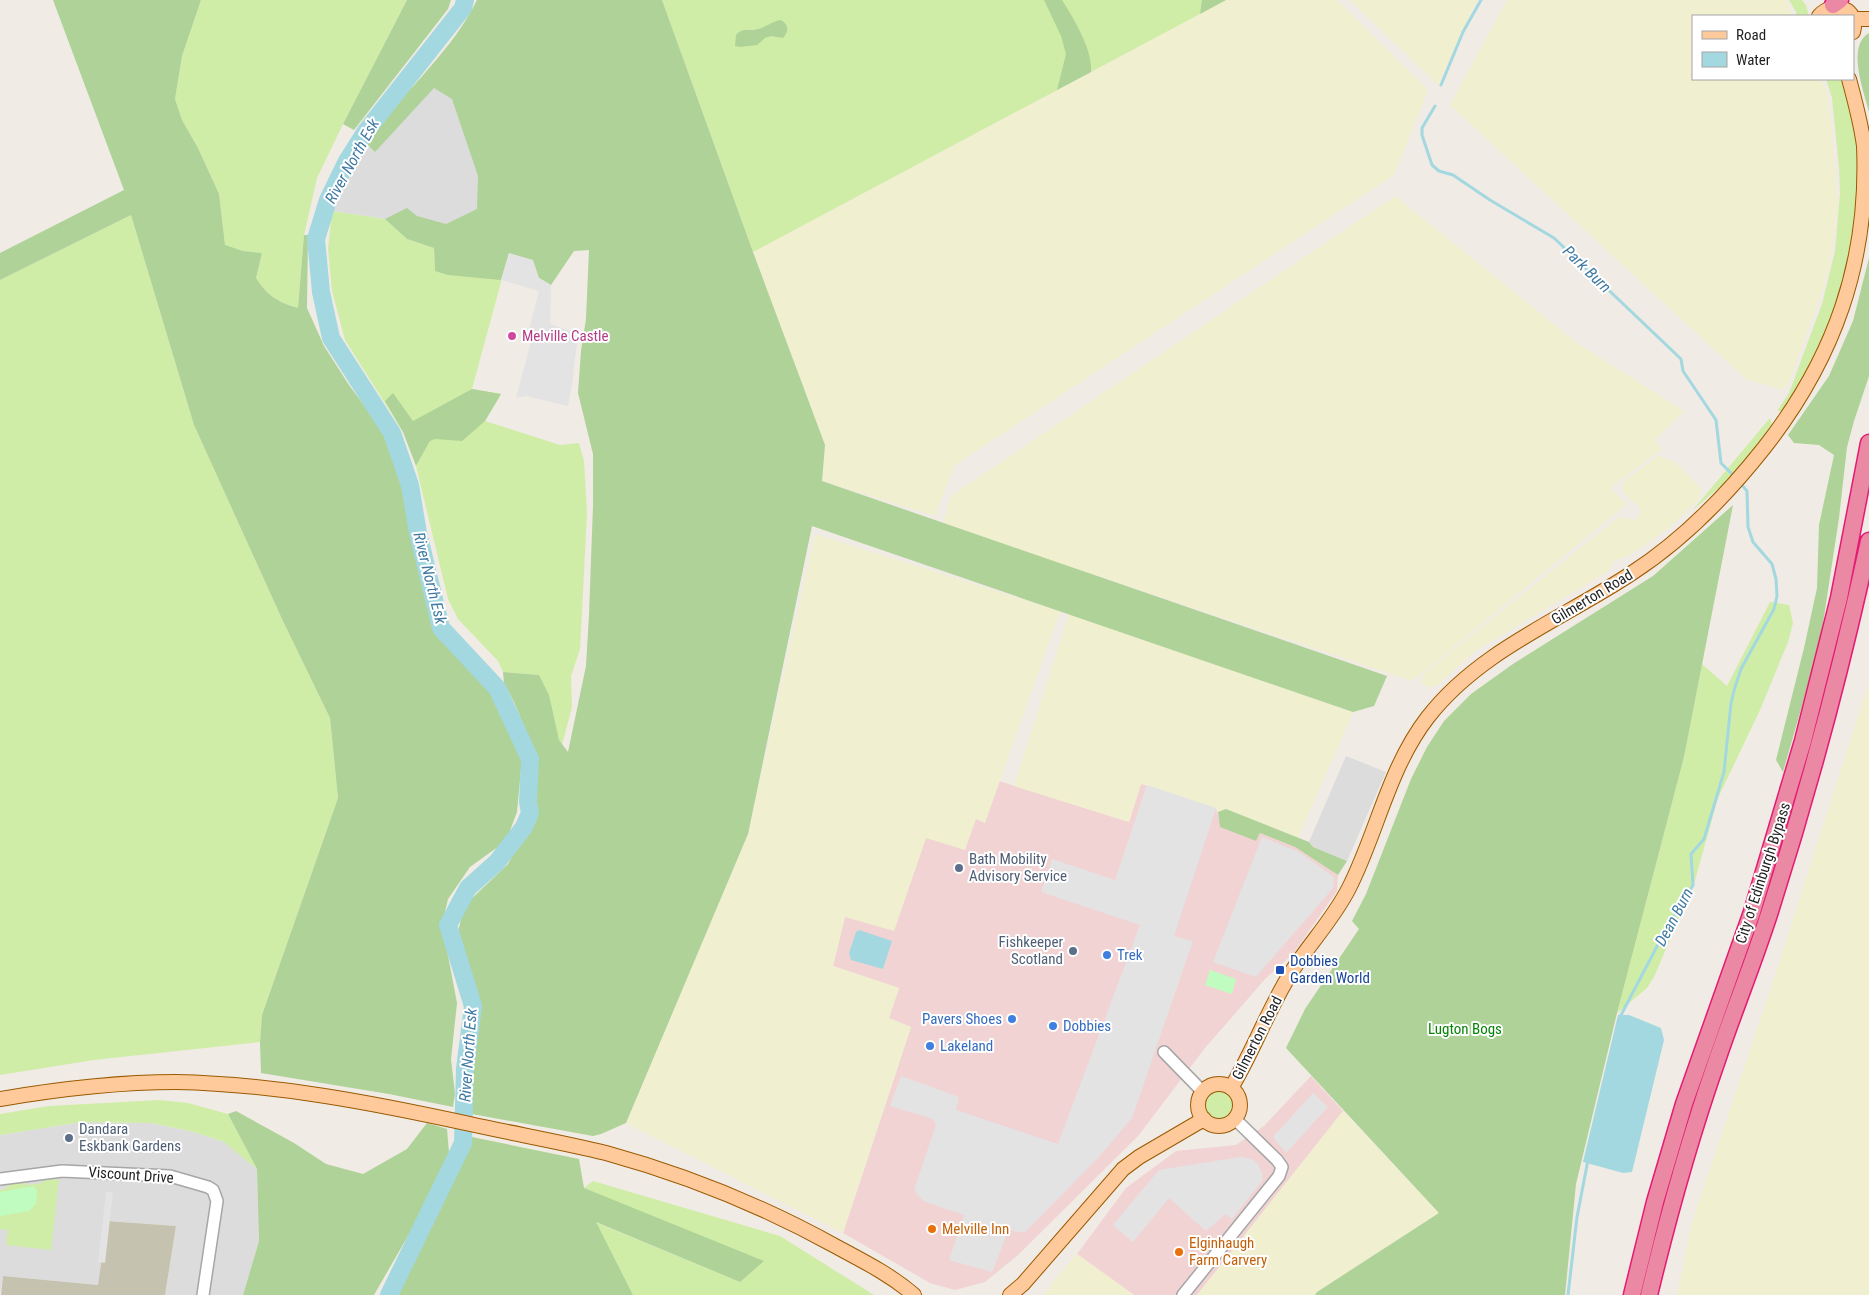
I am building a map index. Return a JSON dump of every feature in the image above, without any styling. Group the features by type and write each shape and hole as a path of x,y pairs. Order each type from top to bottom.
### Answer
{"highway":[{"name":"City of Edinburgh Bypass","path":"1632,1295 1655,1202 1684,1104 1752,912 1803,741 1839,598 1869,444"},
{"name":"City of Edinburgh Bypass","path":"1649,1295 1666,1225 1696,1122 1769,913 1806,790 1839,672 1869,541"}],"main road":[{"path":"1820,15 1827,7 1837,3 1848,10 1850,15"},
{"path":"1854,25 1869,18"},
{"name":"Gilmerton Road","path":"1231,1088 1248,1061 1267,1015 1288,978 1349,890 1408,750 1432,712 1463,680 1501,651 1632,574 1670,546 1706,514 1738,480 1784,422 1819,367 1837,331 1855,279 1862,244 1866,182 1864,146 1849,80"},
{"path":"0,1099 69,1088 150,1082 219,1084 314,1093 394,1107 605,1153 707,1186 800,1226 879,1270 914,1294"},
{"path":"1214,1085 1231,1088 1239,1100 1240,1106 1235,1119 1223,1126 1216,1126 1204,1119 1199,1109 1200,1097 1203,1092 1214,1085"},
{"path":"1010,1295 1020,1290 1123,1169 1139,1156 1204,1119"}],"street":[{"path":"1164,1052 1203,1092"},
{"path":"1183,1295 1279,1176 1282,1167 1235,1119"},
{"name":"Viscount Drive","path":"0,1179 62,1171 96,1172 170,1176 208,1187 213,1190 217,1201 204,1295"}],"shaded area":[{"path":"443,51 500,166 478,209 446,224 385,219 332,211 367,144 394,108 428,71"},
{"path":"509,253 533,260 539,278 551,285 550,324 578,334 568,406 526,396 516,398 532,338 528,333 539,291 501,280"},
{"path":"1346,756 1386,772 1347,861 1313,847 1309,842"},
{"path":"999,781 1129,822 1141,784 1147,785 1216,808 1221,827 1256,841 1260,833 1295,847 1338,875 1337,891 1293,954 1266,978 1205,1048 1138,1136 1018,1255 985,1282 955,1290 930,1283 843,1233 911,1027 889,1018 899,988 833,966 845,916 894,930 926,838 976,819 985,822"},
{"path":"1147,785 1216,808 1174,936 1193,941 1132,1118 1098,1158 1025,1232 1016,1232 1009,1229 992,1272 949,1260 964,1215 923,1201 914,1190 936,1125 933,1119 890,1106 901,1076 959,1097 956,1110 1058,1144 1140,925 1041,892 1052,859 1115,880"},
{"path":"1262,837 1299,852 1334,877 1333,888 1256,977 1213,962"},
{"path":"1311,1076 1343,1111 1197,1295 1134,1295 1077,1254 1126,1188 1176,1151 1236,1145 1264,1126"},
{"path":"1313,1093 1328,1107 1286,1153 1273,1137"},
{"path":"82,1122 152,1123 194,1132 224,1142 257,1169 259,1241 243,1295 165,1295 176,1226 107,1221 98,1285 3,1276 0,1295 0,1135"},
{"path":"1240,1157 1252,1159 1258,1164 1263,1176 1262,1181 1232,1219 1226,1214 1206,1231 1169,1198 1133,1242 1113,1225 1159,1170"},
{"path":"106,1192 113,1192 105,1263 98,1262"},
{"path":"107,1221 176,1226 165,1295 1,1295 3,1276 98,1285"}],"green space":[{"path":"53,0 201,0 182,56 175,99 182,120 198,148 219,194 225,245 243,251 262,253 256,278 274,298 298,308 304,235 308,235 307,308 324,346 349,385 388,438 404,483 421,573 437,632 466,667 492,691 512,727 522,759 517,812 506,841 470,867 448,899 442,924 457,1003 451,1059 455,1094 453,1107 389,1094 261,1073 260,1042 262,1015 338,798 330,718 282,619 194,425 131,215 0,280 0,253 124,190"},
{"path":"201,0 407,0 317,178 304,235 298,308 274,298 256,278 262,253 243,251 225,246 219,194 198,148 182,120 175,99 182,56"},
{"path":"407,0 451,0 448,9 354,130 343,124"},
{"path":"477,0 662,0 825,445 822,481 1387,676 1374,706 1353,712 812,526 748,834 626,1123 593,1136 472,1114 472,1077 479,1025 473,991 456,941 464,906 508,864 535,813 534,800 537,773 534,750 504,683 503,672 539,675 549,695 559,740 568,752 586,666 593,506 593,454 578,393 581,351 586,319 589,250 574,251 551,285 539,278 509,253 501,280 448,275 435,271 434,248 407,239 385,219 407,208 417,216 446,224 477,209 478,176 452,99 434,88 375,152 367,144 395,107 450,43"},
{"path":"662,0 1226,0 753,252"},
{"path":"1044,0 1062,0 1082,35 1091,63 1091,72 1057,90 1066,54 1061,36"},
{"path":"1202,0 1226,0 1200,14"},
{"path":"1226,0 1337,0 1428,90 1394,175 955,465 935,516 822,481 825,445 753,252"},
{"path":"1350,0 1477,0 1438,85"},
{"path":"1507,0 1786,0 1791,15 1692,15 1692,80 1822,80 1827,91 1838,203 1830,263 1818,304 1788,384 1783,390 1746,379 1450,105"},
{"path":"1789,0 1802,0 1806,5 1809,15 1796,15"},
{"path":"781,20 786,24 787,28 783,38 771,36 765,38 757,45 735,46 736,35 741,31 755,30"},
{"path":"1869,33 1869,112 1861,82 1858,58 1862,39"},
{"path":"1826,80 1843,80 1859,148 1856,244 1831,330 1784,411 1777,411 1789,393 1822,304 1835,251 1840,193 1832,98"},
{"path":"1395,196 1577,343 1684,411 1655,440 1662,449 1610,488 1627,504 1412,681 943,524 951,496"},
{"path":"332,211 385,219 407,239 434,248 435,271 509,253 472,389 501,394 485,421 560,445 579,443 584,461 587,513 580,649 571,676 572,707 562,745 539,675 503,672 498,661 458,619 448,599 416,466 430,441 403,432 345,340 332,291 328,249"},
{"path":"131,215 194,425 282,619 330,718 338,798 262,1015 260,1042 94,1060 0,1075 0,280"},
{"path":"1869,258 1869,376 1847,447 1839,518 1820,643 1783,772 1776,760 1817,588 1819,525 1834,455 1819,445 1794,443 1788,435 1829,376 1853,321"},
{"path":"472,389 501,394 485,421 462,441 435,439 430,441 416,466 403,432 385,401 393,393 413,421"},
{"path":"1770,418 1772,425 1770,429 1730,478 1692,511"},
{"path":"1658,456 1675,462 1699,486 1700,492 1699,499 1669,528 1630,555 1614,561 1607,572 1475,651 1439,684 1432,687 1425,686 1421,682 1423,674 1619,517 1636,520 1641,513 1639,506 1630,500 1622,489 1623,482"},
{"name":"Lugton Bogs","path":"1733,505 1684,757 1617,1013 1576,1184 1565,1295 1315,1295 1439,1213 1286,1048 1305,1009 1359,929 1352,921 1366,894 1411,779 1427,747 1444,721 1471,694 1513,664 1653,576"},
{"path":"815,534 1060,611 985,823 976,819 965,850 926,838 894,931 845,917 833,966 899,988 889,1018 911,1027 843,1233 626,1123 748,834"},
{"path":"1770,602 1789,605 1793,623 1788,642 1760,710 1718,798 1692,891 1655,975 1647,988 1617,1013 1684,757 1702,664 1727,686"},
{"path":"1069,614 1353,712 1298,838 1226,809 1218,812 1216,808 1141,784 1129,822 1014,786"},
{"path":"1869,682 1869,1295 1677,1295 1692,1222 1772,985"},
{"path":"1226,809 1309,842 1313,847 1347,861 1338,875 1295,847 1260,833 1256,841 1220,827 1218,812"},
{"path":"1210,970 1236,979 1232,994 1205,985"},
{"path":"1219,1091 1229,1095 1233,1105 1229,1115 1219,1119 1209,1115 1205,1105 1209,1095"},
{"path":"159,1100 188,1103 228,1114 257,1169 224,1142 194,1132 152,1123 82,1122 0,1135 0,1114 49,1106"},
{"path":"236,1111 294,1143 326,1164 363,1174 407,1149 427,1123 447,1129 449,1153 432,1194 374,1295 243,1295 259,1241 257,1169 228,1114"},
{"path":"1343,1111 1439,1213 1315,1295 1197,1295"},
{"path":"472,1137 579,1159 584,1188 764,1261 740,1282 596,1222 633,1295 395,1295 442,1206"},
{"path":"59,1179 51,1250 6,1245 8,1230 0,1229 0,1190 7,1188 8,1184 24,1182 27,1185 42,1183 44,1180"},
{"path":"593,1181 780,1236 874,1295 633,1295 595,1222 740,1282 584,1188"},
{"path":"34,1186 37,1191 36,1204 29,1211 0,1216 0,1192"},
{"path":"1077,1254 1134,1295 1045,1295 1052,1283"}],"water":[{"path":"859,930 892,941 883,969 851,960 849,953 856,932"},
{"path":"1618,1015 1629,1015 1661,1028 1664,1040 1632,1172 1623,1173 1583,1162"}],"waterway":[{"name":"River North Esk","path":"389,1295 463,1143 465,1069 473,1006 448,925 468,888 497,862 524,827 530,813 528,802 530,759 497,688 441,628 418,533 410,485 392,433 331,338 321,292 316,239 328,200 347,161 366,131 463,8 465,0"},
{"name":"Park Burn","path":"1441,85 1463,32 1481,0"},
{"name":"Park Burn","path":"1435,106 1422,128 1422,135 1432,165 1439,171 1453,175 1490,200 1554,238 1681,359 1683,371 1716,420 1721,463 1735,477"},
{"name":"Dean Burn","path":"1620,1017 1665,931 1693,885 1691,854 1704,839 1724,772 1731,703 1735,687 1741,669 1774,609 1777,596 1776,579 1772,564 1753,542 1748,527 1747,491 1741,484"},
{"name":"Dean Burn","path":"1568,1295 1577,1217 1588,1160"}],"place":[{"name":"Melville Castle","path":"512,336"},
{"name":"Bath Mobility Advisory Service","path":"959,868"},
{"name":"Fishkeeper Scotland","path":"1073,951"},
{"name":"Trek","path":"1107,955"},
{"name":"Dobbies Garden World","path":"1280,970"},
{"name":"Pavers Shoes","path":"1012,1019"},
{"name":"Dobbies","path":"1053,1026"},
{"name":"Lakeland","path":"930,1046"},
{"name":"Dandara Eskbank Gardens","path":"69,1138"},
{"name":"Melville Inn","path":"932,1229"},
{"name":"Elginhaugh Farm Carvery","path":"1179,1252"}]}
